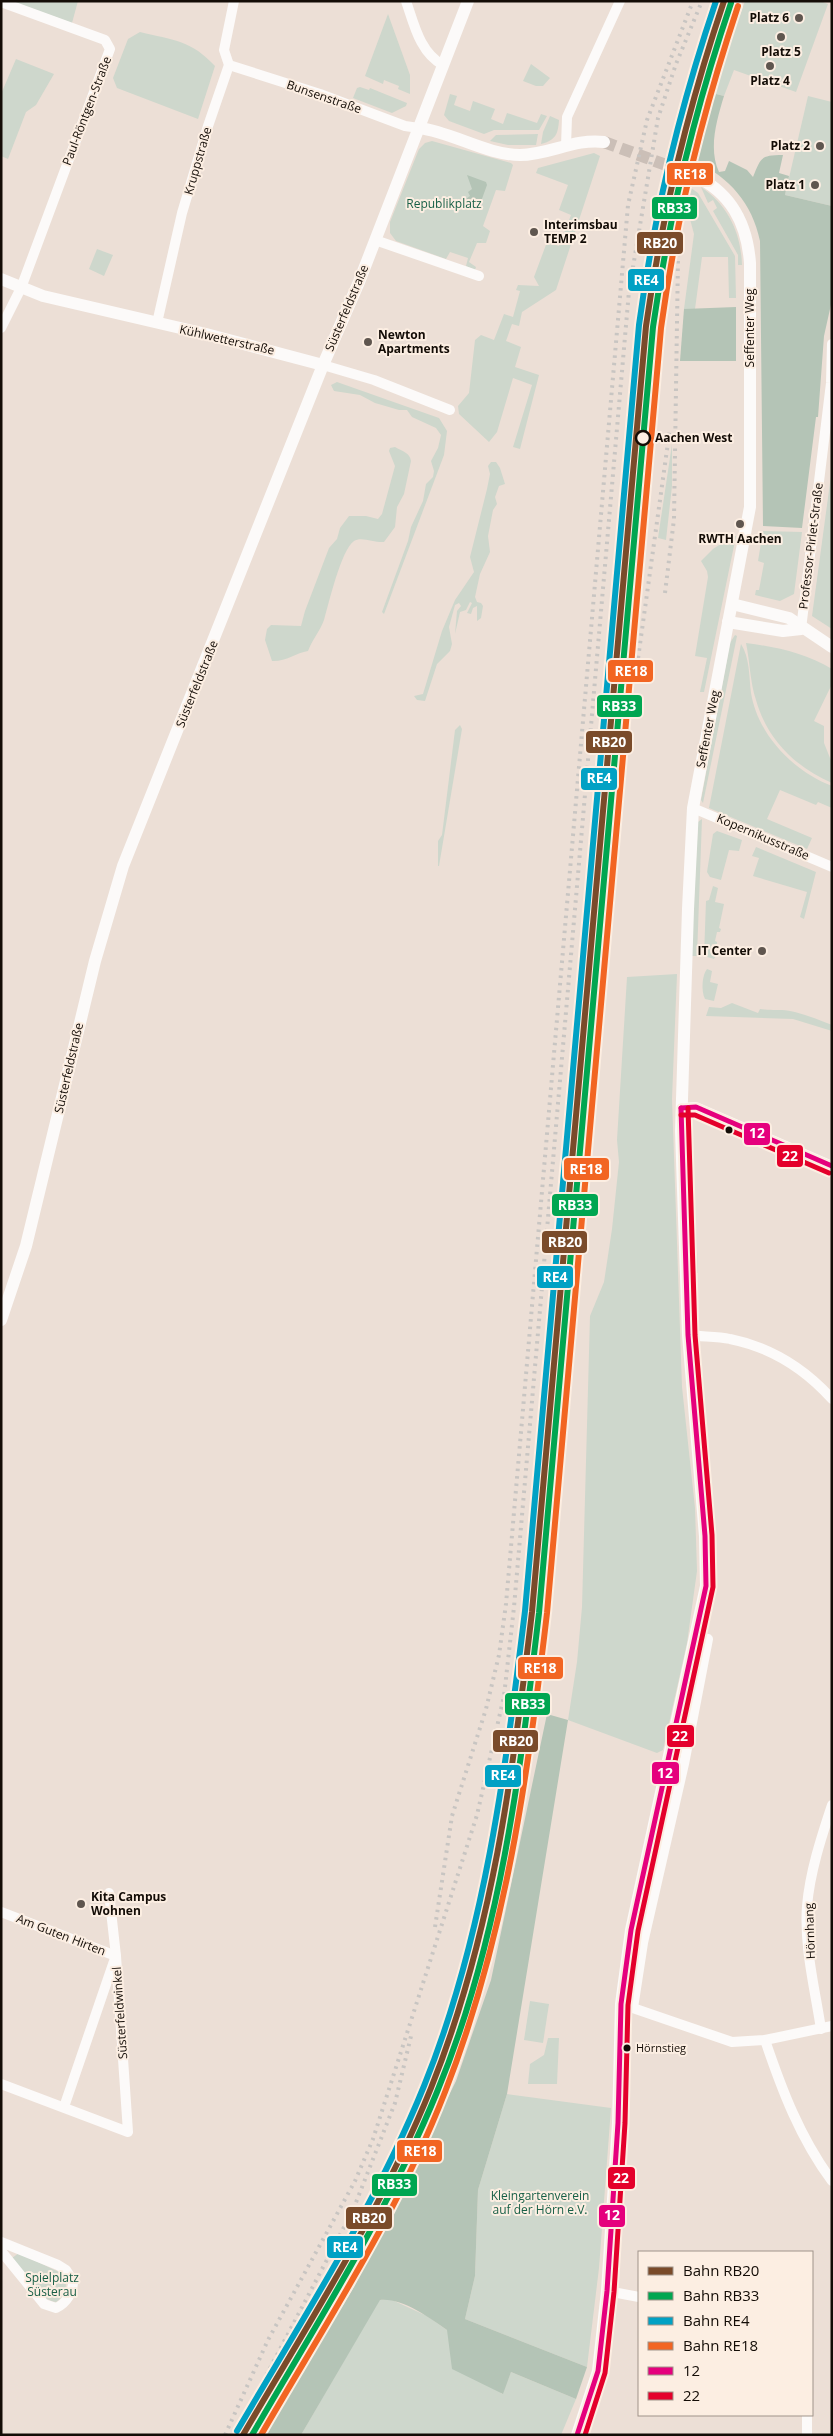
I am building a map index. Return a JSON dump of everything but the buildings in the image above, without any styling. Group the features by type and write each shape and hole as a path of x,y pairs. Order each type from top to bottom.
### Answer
{"street":[{"name":"Kruppstraße","path":"157,323 182,213 208,126 229,65 224,50 234,1"},
{"path":"406,1 422,46 434,60 442,65"},
{"name":"Süsterfeldstraße","path":"1,1320 26,1246 95,961 123,866 323,365 375,240 468,1"},
{"path":"566,146 567,117 620,1"},
{"name":"Paul-Röntgen-Straße","path":"1,2 105,40 110,49 21,288 1,328"},
{"name":"Bunsenstraße","path":"229,65 320,94 397,123 419,128"},
{"path":"419,128 436,130 509,154 538,153 584,142 604,142"},
{"name":"Seffenter Weg","path":"577,2435 598,2371 607,2291 631,1930 706,1586 705,1536 688,1336 681,1108 687,918 693,808 750,507 749,248 742,222 731,202 708,182 694,175"},
{"path":"375,240 479,276"},
{"name":"Kühlwetterstraße","path":"1,279 43,296 323,365 374,380 450,410"},
{"name":"Professor-Pirlet-Straße","path":"802,629 831,382 832,344"},
{"path":"732,604 789,618 802,629 832,647"},
{"path":"728,622 783,632 802,629"},
{"name":"Kopernikusstraße","path":"693,808 832,867"},
{"path":"681,1108 696,1107 832,1166"},
{"path":"688,1336 728,1338 776,1354 806,1374 832,1399"},
{"name":"Hörnhang","path":"821,2029 808,1935 807,1906 817,1850 832,1805"},
{"name":"Am Guten Hirten","path":"1,1912 116,1956 109,1892"},
{"name":"Süsterfeldwinkel","path":"1,2084 128,2132 116,1956"},
{"name":"Süsterfeldwinkel","path":"64,2107 116,1956"},
{"path":"627,2006 732,2042 765,2040 832,2026"},
{"path":"765,2040 790,2109 807,2142 832,2181"},
{"path":"1,2242 66,2270 73,2280 70,2296 62,2306 56,2308 44,2304 1,2251"},
{"path":"607,2291 638,2297"},
{"path":"807,2416 807,2435"}],"green space":[{"path":"11,1 78,1 72,23"},
{"path":"745,1 820,1 828,4 796,92 734,70 724,96 712,93"},
{"path":"388,14 410,75 410,94 398,89 399,86 384,80 383,84 365,76"},
{"path":"140,32 181,42 198,51 215,66 198,119 117,88 113,78 128,39"},
{"path":"16,59 54,74 36,105 26,112 8,159 1,156 1,94"},
{"path":"531,64 550,78 543,86 536,86 523,81"},
{"path":"357,88 369,90 370,88 407,103 406,106 392,113 353,98"},
{"path":"712,93 724,96 716,124 714,144 714,154 719,172 725,171 729,161 747,170 753,177 762,159 783,155 779,173 789,176 785,195 832,206 832,300 824,336 818,417 816,417 802,528 763,526 760,241 751,215 738,193 719,175 695,161 707,104"},
{"path":"450,94 457,96 454,105 470,111 473,101 495,109 491,119 503,124 507,113 537,123 541,114 547,116 539,130 494,130 484,134 449,121 444,115"},
{"path":"808,96 832,102 832,206 785,195"},
{"path":"550,116 559,120 557,133 550,141 541,144 543,132"},
{"path":"538,134 536,145 508,145 490,141 496,135"},
{"name":"Republikplatz","path":"432,141 513,165 505,191 496,190 483,226 490,231 486,243 477,243 469,262 476,267 475,270 466,266 468,258 450,252 446,259 396,241 390,233 390,222 419,149 425,143"},
{"path":"594,153 600,156 556,290 522,312 519,326 512,324 506,341 521,347 515,367 539,375 520,449 513,447 532,385 513,378 497,432 489,442 459,414 458,406 469,393 475,340 481,335 494,340 504,314 513,317 520,291 516,290 518,285 539,286 534,277 547,242 559,246 571,215 559,210 568,185 536,173 538,168"},
{"path":"467,175 486,182 487,185 479,207 465,205 463,201 470,196 468,192 472,189"},
{"path":"701,187 719,202 726,211 736,231 742,265 738,265 738,255 713,211 717,208 713,200 708,203"},
{"path":"691,188 698,193 735,256 736,298 729,298 728,257 702,257 695,309 684,309 694,234 687,208"},
{"path":"97,249 113,255 104,276 89,269"},
{"path":"736,307 736,361 680,361 684,309"},
{"path":"337,382 439,418 447,431 444,455 384,614 382,612 408,541 411,527 423,501 426,484 433,477 434,471 431,461 438,448 441,435 436,428 412,417 407,410 399,410 375,403 360,395 334,391 331,385"},
{"path":"672,444 672,486 666,540 658,538"},
{"path":"395,447 407,454 411,461 404,494 397,507 395,527 384,542 360,539 354,541 349,546 336,578 324,620 308,651 272,661 265,640 267,629 271,625 301,626 329,548 337,539 340,528 349,516 366,516 378,519 382,514 395,466 389,451 390,448"},
{"path":"491,462 496,462 500,468 505,484 499,486 495,497 497,504 493,510 488,536 490,552 480,574 475,597 477,602 483,606 481,618 477,621 477,606 473,608 471,614 467,613 472,603 470,602 466,610 460,612 455,634 457,611 461,606 459,603 455,605 449,627 452,644 450,651 437,664 425,701 417,700 414,696 423,694 442,631 455,600 474,572 470,557 490,474 488,466"},
{"path":"832,468 832,629 812,616"},
{"path":"763,531 802,532 794,594 780,601 755,595 756,590 759,590 764,563 758,561"},
{"path":"736,536 704,692 700,692 707,658 695,656 708,577 701,561 713,549"},
{"path":"735,635 737,636 703,803 701,800 730,643"},
{"path":"746,643 769,646 791,652 822,663 832,669 832,684 814,721 824,726 824,743 832,763 832,783 806,769 795,760 784,750 767,727 754,693"},
{"path":"741,644 748,661 751,693 755,708 769,737 791,761 804,771 832,786 832,808 818,802 816,805 780,790 767,819 812,838 807,849 709,808"},
{"path":"460,725 462,729 438,866 438,841 442,835 455,730"},
{"path":"702,819 697,956 691,956 698,822"},
{"path":"717,831 742,840 739,851 729,850 721,880 710,877 707,872 713,834"},
{"path":"756,847 816,872 804,919 800,917 807,892 753,876 759,858 752,856"},
{"path":"713,886 718,888 715,902 724,904 719,928 721,929 720,932 717,932 715,941 717,945 712,944 710,952 717,954 714,959 704,956 706,901 709,900"},
{"path":"707,969 712,971 710,982 718,984 714,1001 705,999 704,996 703,979"},
{"path":"677,974 672,1099 682,1387 695,1508 697,1571 687,1643 663,1750 657,1753 568,1720 577,1662 582,1607 590,1316 604,1282 612,1229 619,1162 617,1140 627,977"},
{"path":"732,1003 758,1013 760,1009 787,1010 800,1013 832,1025 832,1031 793,1019 706,1016 709,1007 721,1008"},
{"path":"690,1205 695,1205 698,1273 693,1273"},
{"path":"702,1646 704,1648 684,1736 681,1763 630,1998 628,1996 634,1938 699,1647"},
{"path":"547,1714 568,1720 507,2094 478,2190 475,2276 465,2319 587,2367 576,2399 511,2372 503,2394 452,2369 447,2330 424,2314 406,2305 389,2300 380,2300 301,2435 264,2435 354,2287 456,2081 491,1980"},
{"path":"530,2001 549,2004 543,2043 524,2040"},
{"path":"548,2038 559,2038 557,2084 528,2084 530,2064 544,2055"},
{"name":"Kleingartenverein auf der Hörn e.V.","path":"507,2094 611,2108 599,2268 587,2367 465,2319 475,2276 478,2190"},
{"name":"Spielplatz Süsterau","path":"19,2253 61,2273 64,2277 66,2289 60,2299 56,2302 49,2300 37,2291 12,2258"},
{"path":"390,2299 427,2316 447,2330 502,2394 511,2372 576,2399 561,2435 301,2435 379,2300"}],"tunnel":[{"path":"604,142 693,175"}],"railway":[{"path":"435,1927 452,1816 486,1709 499,1655 506,1604 628,205 647,120 693,1"},
{"path":"225,2435 268,2340 355,2181 373,2139 477,1815 504,1696 514,1607 629,291 658,118 676,64 702,1"},
{"path":"665,593 674,519 678,257 682,208"},
{"path":"636,673 670,428"},
{"path":"235,2435 353,2210 395,2103 412,2032"}],"rail line":[{"name":"RE4","path":"237,2431 337,2262 405,2131 445,2029 463,1971 490,1852 509,1732 525,1611 639,325 660,202 691,81 716,1"},
{"name":"RB20","path":"243,2435 319,2308 367,2222 412,2133 452,2031 470,1972 485,1913 497,1853 517,1733 532,1612 646,326 668,203 699,81 724,1"},
{"name":"RB33","path":"252,2435 374,2224 418,2137 459,2034 477,1976 504,1856 524,1734 539,1613 653,327 659,286 684,163 731,3"},
{"name":"RE18","path":"261,2435 360,2267 406,2181 426,2137 466,2034 484,1976 511,1856 522,1796 547,1613 661,328 674,246 692,165 713,85 738,6"}],"transit line":[{"name":"12","path":"681,1108 696,1107 832,1166"},
{"name":"12","path":"577,2435 598,2371 607,2291 618,2123 621,2004 631,1930 706,1586 705,1536 688,1335 681,1108"},
{"name":"22","path":"585,2435 605,2373 614,2292 625,2123 628,2005 638,1931 713,1587 712,1535 695,1335 688,1108"},
{"name":"22","path":"681,1115 695,1115 829,1173"}],"place":[{"name":"Platz 6","path":"799,18"},
{"name":"Platz 5","path":"781,37"},
{"name":"Platz 4","path":"770,66"},
{"name":"Platz 2","path":"820,146"},
{"name":"Platz 1","path":"815,185"},
{"name":"Interimsbau TEMP 2","path":"534,232"},
{"name":"Newton Apartments","path":"368,342"},
{"name":"Aachen West","path":"643,438"},
{"name":"RWTH Aachen","path":"740,524"},
{"name":"IT Center","path":"762,951"},
{"name":"Kita Campus Wohnen","path":"81,1904"},
{"name":"Hörnstieg","path":"627,2048"}]}
